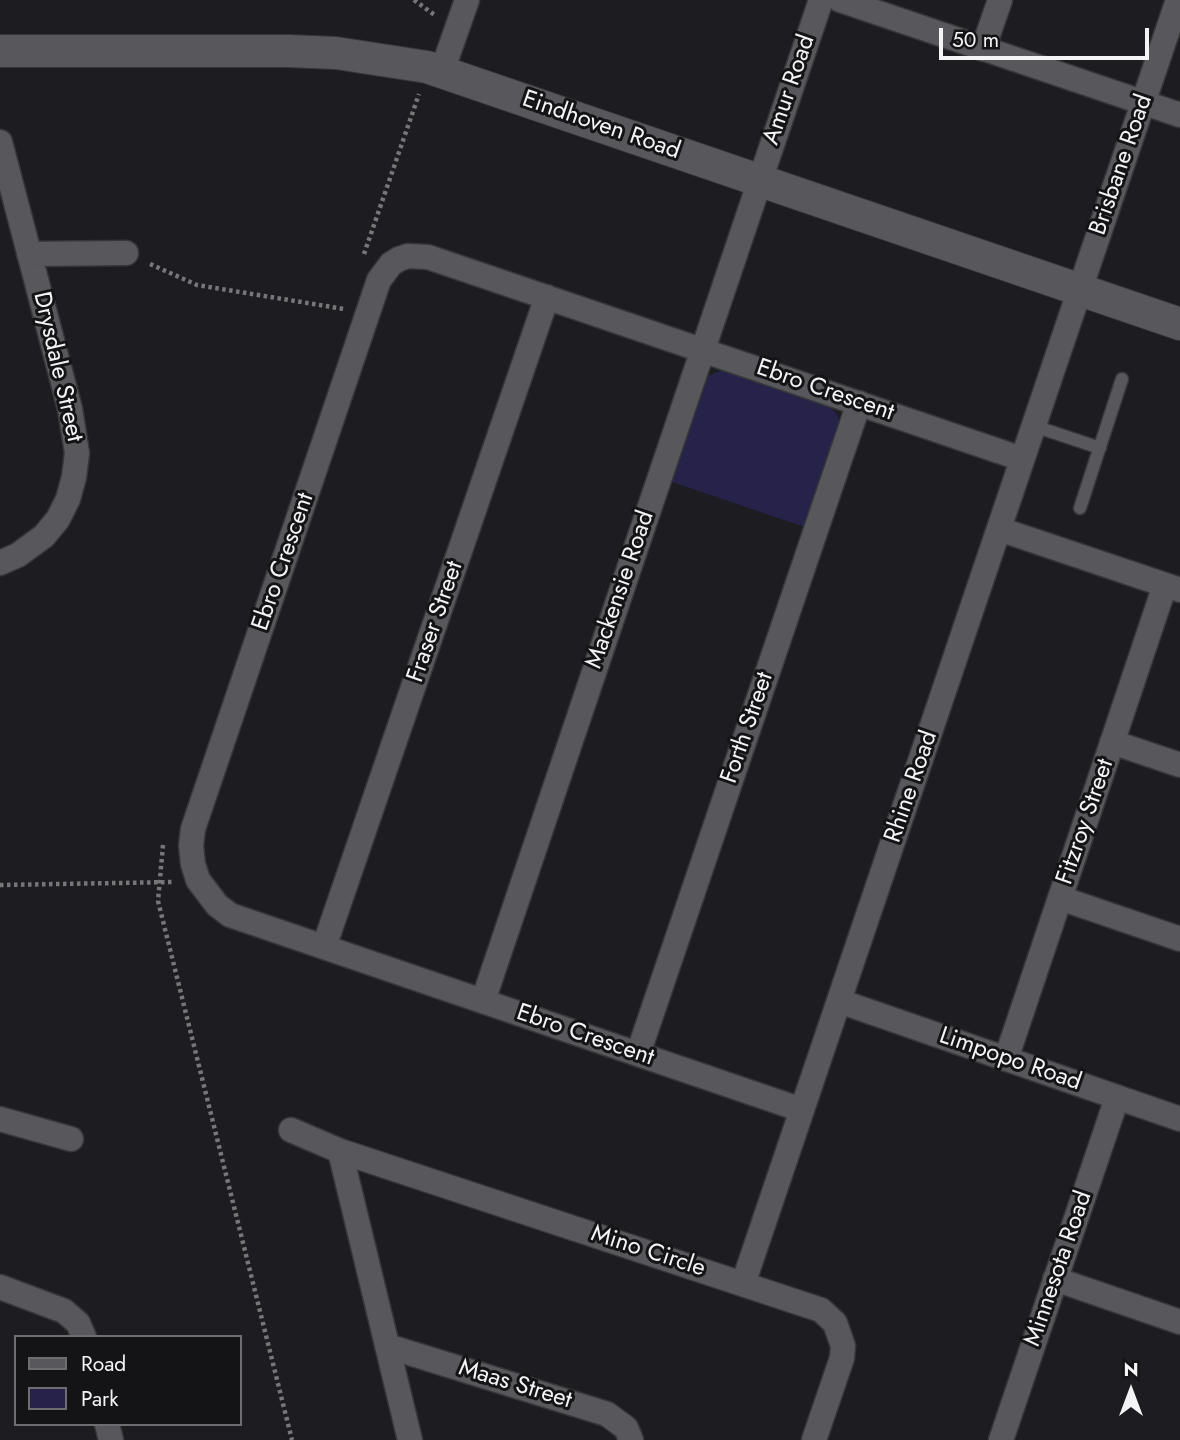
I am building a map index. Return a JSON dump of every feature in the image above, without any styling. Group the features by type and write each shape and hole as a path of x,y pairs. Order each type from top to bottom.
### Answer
{"street":[{"path":"435,69 467,0"},
{"name":"Amur Road","path":"759,180 821,0"},
{"path":"840,0 1180,115"},
{"path":"984,49 1000,0"},
{"name":"Brisbane Road","path":"1080,290 1178,0"},
{"name":"Eindhoven Road","path":"0,51 312,52 376,58 435,69 1180,324"},
{"name":"Drysdale Street","path":"0,142 70,408 77,453 68,499 58,519 44,536 18,555 0,563"},
{"name":"Mackensie Road","path":"483,1001 759,180"},
{"path":"29,254 126,253"},
{"name":"Ebro Crescent","path":"802,1110 230,915 207,894 198,880 192,855 193,829 368,312 384,271 391,264 408,256 428,257 1023,458"},
{"name":"Rhine Road","path":"743,1283 1080,290"},
{"name":"Fraser Street","path":"324,947 547,297"},
{"name":"Forth Street","path":"638,1054 859,403"},
{"path":"999,529 1172,588"},
{"name":"Fitzroy Street","path":"1006,1059 1112,742 1172,588"},
{"path":"1112,742 1180,765"},
{"path":"1060,898 1180,939"},
{"name":"Limpopo Road","path":"839,1001 1180,1119"},
{"name":"Minnesota Road","path":"1001,1440 1117,1098"},
{"path":"0,1119 71,1139"},
{"name":"Mino Circle","path":"291,1130 340,1151 821,1310 835,1323 843,1346 842,1358 814,1440"},
{"path":"340,1151 410,1440"},
{"path":"1055,1279 1180,1322"},
{"path":"0,1287 64,1311 78,1323 83,1335"},
{"name":"Maas Street","path":"387,1346 607,1413 626,1429 631,1440"}],"lane":[{"path":"1080,508 1122,379"},
{"path":"1034,426 1100,448"}],"path":[{"path":"362,258 435,69"},
{"path":"126,253 197,285 368,312"},
{"path":"339,321 343,308"},
{"path":"164,840 158,901 292,1440"},
{"path":"0,885 198,880"}],"green space":[{"path":"722,370 827,403 838,416 839,424 805,527 669,481 703,381"}]}
